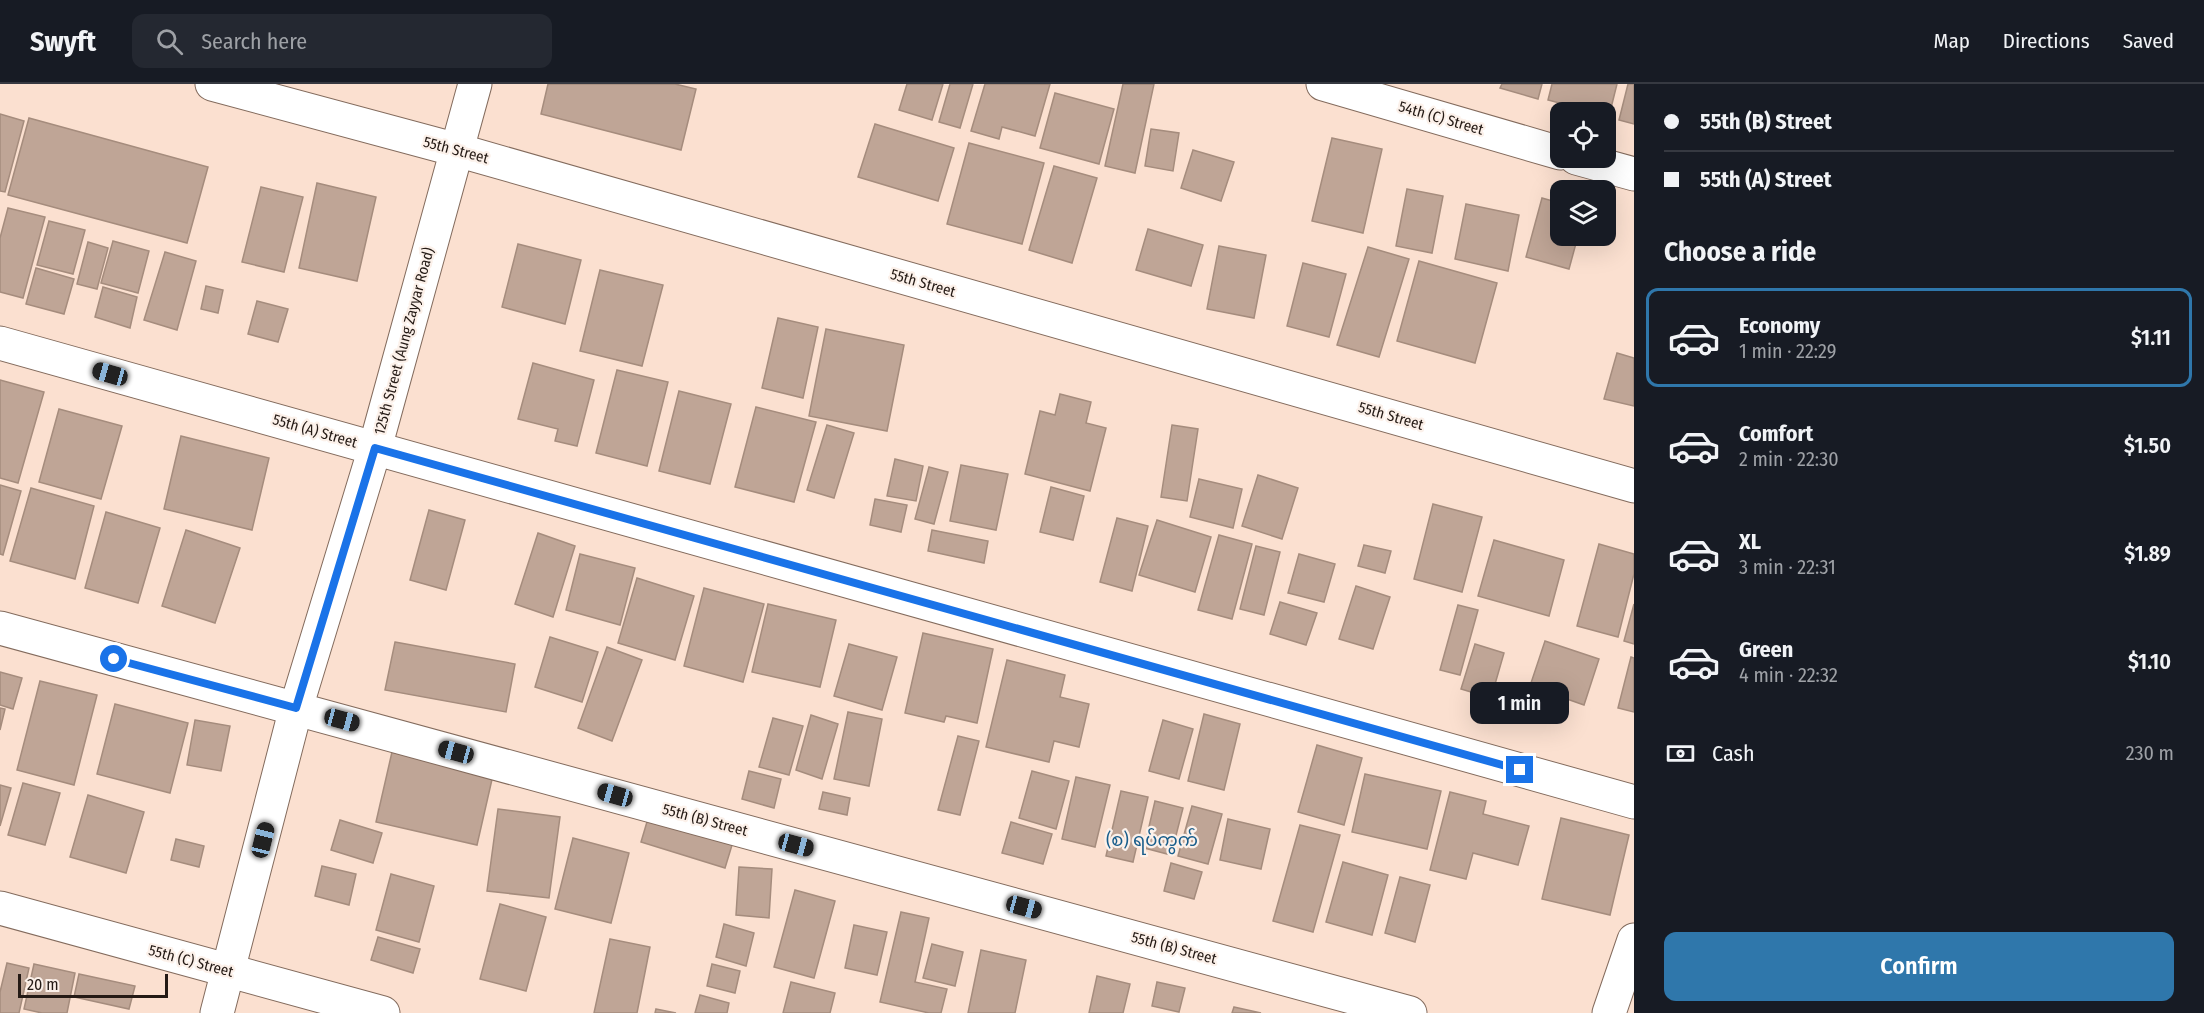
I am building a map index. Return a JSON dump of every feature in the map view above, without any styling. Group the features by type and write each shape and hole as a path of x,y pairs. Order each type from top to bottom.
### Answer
{"street":[{"name":"55th Street","path":"212,84 457,150 1634,486"},
{"name":"125th Street (Aung Zayyar Road)","path":"217,1013 296,708 375,448 475,84"},
{"name":"54th (C) Street","path":"1323,84 1550,150"},
{"path":"1612,168 1634,174"},
{"name":"55th (A) Street","path":"0,343 1634,802"},
{"name":"55th (B) Street","path":"0,628 1410,1013"},
{"name":"55th (C) Street","path":"0,908 383,1013"},
{"path":"1609,1013 1634,940"}],"building":[{"path":"548,84 675,84 696,89 681,150 541,114"},
{"path":"907,84 943,84 932,120 899,110"},
{"path":"950,84 973,84 960,128 939,122"},
{"path":"985,84 1050,84 1035,136 1002,127 999,139 971,131"},
{"path":"1123,84 1154,84 1135,173 1105,166"},
{"path":"1502,84 1542,84 1538,99 1500,88"},
{"path":"1552,84 1617,84 1612,102 1548,100"},
{"path":"1628,84 1634,84 1634,124 1619,120"},
{"path":"1055,93 1114,109 1099,164 1040,148"},
{"path":"0,114 24,121 5,192 0,191"},
{"path":"29,118 208,167 187,243 8,195"},
{"path":"875,124 954,148 938,201 858,177"},
{"path":"1151,129 1179,133 1173,171 1145,166"},
{"path":"1332,138 1382,149 1363,233 1312,221"},
{"path":"969,143 1044,163 1022,244 947,224"},
{"path":"1193,150 1234,162 1221,201 1181,188"},
{"path":"1054,166 1097,178 1072,263 1029,250"},
{"path":"317,183 376,197 357,281 299,268"},
{"path":"261,187 303,197 284,272 242,262"},
{"path":"1407,189 1443,196 1432,253 1396,246"},
{"path":"1542,198 1550,200 1550,246 1575,246 1569,269 1526,257"},
{"path":"1466,204 1519,215 1508,271 1455,259"},
{"path":"8,208 45,217 23,298 0,292 0,238"},
{"path":"49,221 85,230 73,274 37,265"},
{"path":"1148,229 1203,245 1191,286 1136,270"},
{"path":"113,241 149,251 138,293 101,283"},
{"path":"88,242 108,248 97,289 77,284"},
{"path":"518,244 581,260 565,324 502,307"},
{"path":"1219,246 1266,255 1254,318 1207,309"},
{"path":"1368,247 1409,259 1379,357 1337,345"},
{"path":"165,252 196,261 177,330 144,320"},
{"path":"1419,261 1497,283 1475,363 1397,341"},
{"path":"1303,263 1346,274 1329,337 1287,326"},
{"path":"36,268 74,279 64,314 26,304"},
{"path":"600,270 663,285 642,366 580,351"},
{"path":"206,286 223,290 218,313 201,309"},
{"path":"103,287 137,297 130,328 95,317"},
{"path":"257,301 288,309 278,342 248,334"},
{"path":"778,318 818,327 803,398 762,388"},
{"path":"826,329 904,345 887,431 809,416"},
{"path":"1617,353 1634,358 1634,406 1604,399"},
{"path":"533,363 594,380 577,446 555,441 558,429 518,419"},
{"path":"617,370 668,382 647,466 596,453"},
{"path":"0,380 44,392 18,483 0,478"},
{"path":"679,391 731,404 710,484 659,471"},
{"path":"1060,394 1091,402 1086,423 1106,428 1090,491 1025,474 1040,411 1055,415"},
{"path":"756,407 816,422 794,502 735,487"},
{"path":"59,409 122,426 101,499 39,482"},
{"path":"827,425 854,433 834,498 807,490"},
{"path":"1172,425 1198,429 1187,501 1161,497"},
{"path":"181,436 269,458 252,530 164,509"},
{"path":"895,459 923,466 916,501 887,496"},
{"path":"961,465 1008,474 996,530 950,521"},
{"path":"929,467 948,472 934,524 915,519"},
{"path":"1258,475 1298,488 1282,539 1242,526"},
{"path":"1199,479 1242,489 1233,528 1190,517"},
{"path":"0,485 21,491 3,555 0,554"},
{"path":"1051,487 1084,496 1073,540 1040,532"},
{"path":"31,488 94,506 75,579 10,561"},
{"path":"875,499 907,505 901,532 870,525"},
{"path":"1433,504 1482,517 1462,592 1414,579"},
{"path":"429,510 465,520 446,590 410,580"},
{"path":"106,512 160,528 138,603 85,588"},
{"path":"1117,518 1148,526 1132,591 1100,582"},
{"path":"1157,520 1211,537 1195,592 1139,575"},
{"path":"186,530 240,548 215,623 162,606"},
{"path":"932,530 988,541 984,563 928,551"},
{"path":"538,533 575,546 553,617 515,604"},
{"path":"1219,535 1252,544 1232,619 1198,610"},
{"path":"1494,540 1564,560 1549,616 1478,596"},
{"path":"1599,544 1634,554 1634,574 1618,637 1577,626"},
{"path":"1364,545 1391,551 1385,573 1358,566"},
{"path":"1256,546 1280,552 1264,615 1240,609"},
{"path":"580,554 635,568 620,625 566,610"},
{"path":"1299,554 1335,564 1324,602 1288,593"},
{"path":"637,578 694,596 675,660 618,643"},
{"path":"1356,586 1390,597 1373,649 1339,639"},
{"path":"704,588 764,604 743,682 684,666"},
{"path":"1280,602 1317,613 1306,645 1270,634"},
{"path":"768,604 836,620 820,687 752,672"},
{"path":"1634,604 1634,644 1624,641"},
{"path":"1458,605 1478,610 1460,675 1440,670"},
{"path":"923,633 993,649 977,723 946,716 944,722 905,713"},
{"path":"550,637 598,652 582,702 535,687"},
{"path":"1545,641 1599,659 1584,705 1530,686"},
{"path":"395,642 515,664 506,712 385,690"},
{"path":"849,644 897,657 882,710 834,696"},
{"path":"1475,644 1504,653 1491,698 1461,689"},
{"path":"607,647 642,660 612,741 578,728"},
{"path":"1631,657 1634,658 1634,712 1618,708"},
{"path":"1007,660 1065,675 1060,697 1089,704 1079,747 1054,741 1049,762 986,747"},
{"path":"0,672 22,678 13,709 0,705"},
{"path":"40,681 97,695 74,785 17,770"},
{"path":"115,704 188,723 170,793 97,774"},
{"path":"0,708 5,709 0,730"},
{"path":"848,712 882,719 869,786 834,779"},
{"path":"1204,714 1240,724 1224,790 1188,781"},
{"path":"811,715 838,724 822,779 796,770"},
{"path":"773,718 803,726 789,775 759,767"},
{"path":"195,720 230,726 221,771 187,765"},
{"path":"1163,720 1193,729 1179,779 1149,771"},
{"path":"958,736 979,741 960,815 938,810"},
{"path":"1317,745 1362,758 1344,825 1298,812"},
{"path":"392,752 493,775 477,845 376,822"},
{"path":"749,771 781,779 774,808 742,799"},
{"path":"1032,771 1069,781 1056,829 1019,818"},
{"path":"1365,774 1441,791 1427,849 1352,832"},
{"path":"1076,777 1110,785 1095,847 1062,839"},
{"path":"23,783 60,793 45,845 8,835"},
{"path":"0,785 11,788 0,826"},
{"path":"1121,791 1148,797 1133,862 1106,856"},
{"path":"823,792 850,798 847,815 819,809"},
{"path":"1450,792 1486,801 1483,814 1529,826 1518,865 1473,853 1466,879 1430,870"},
{"path":"88,795 144,812 126,873 70,857"},
{"path":"1155,801 1183,808 1171,855 1144,848"},
{"path":"652,805 736,832 725,868 641,842"},
{"path":"1192,806 1222,814 1208,864 1178,856"},
{"path":"498,809 560,817 549,898 487,891"},
{"path":"1561,818 1629,835 1610,915 1542,899"},
{"path":"1228,819 1270,829 1261,869 1220,860"},
{"path":"340,820 382,833 373,863 331,850"},
{"path":"1011,822 1052,834 1043,864 1002,853"},
{"path":"1300,825 1340,835 1313,932 1273,921"},
{"path":"573,838 629,853 611,923 555,909"},
{"path":"176,839 204,846 199,867 171,860"},
{"path":"1343,862 1388,875 1372,935 1326,922"},
{"path":"1171,863 1202,872 1194,899 1164,891"},
{"path":"322,866 356,874 349,905 315,896"},
{"path":"739,867 772,869 769,918 736,915"},
{"path":"391,874 434,886 419,942 376,930"},
{"path":"1400,877 1430,885 1415,942 1385,933"},
{"path":"795,890 835,901 814,978 774,967"},
{"path":"500,904 546,917 526,991 480,979"},
{"path":"901,912 929,918 915,982 947,989 941,1013 929,1013 880,1002"},
{"path":"724,924 754,933 746,966 716,957"},
{"path":"854,925 887,932 877,975 845,968"},
{"path":"378,937 420,949 413,973 371,960"},
{"path":"610,939 650,947 637,1013 594,1013"},
{"path":"932,944 963,952 955,986 923,978"},
{"path":"981,950 1026,960 1015,1013 968,1013"},
{"path":"7,963 29,968 19,1013 0,1013 0,992"},
{"path":"34,964 75,973 67,1013 42,1013 24,1009"},
{"path":"712,964 740,971 735,993 707,986"},
{"path":"79,974 135,986 129,1009 74,997"},
{"path":"1097,976 1130,984 1123,1013 1089,1013"},
{"path":"791,982 835,993 830,1013 783,1013"},
{"path":"1157,982 1185,988 1179,1012 1152,1006"},
{"path":"700,995 729,1003 727,1013 695,1013"},
{"path":"1234,1007 1261,1013 1232,1013"},
{"path":"656,1009 676,1013 655,1013"}],"district":[{"name":"(စ) ရပ်ကွက်","path":"1152,840"}],"route":[{"path":"114,659 296,708 375,448 1520,770"}]}
